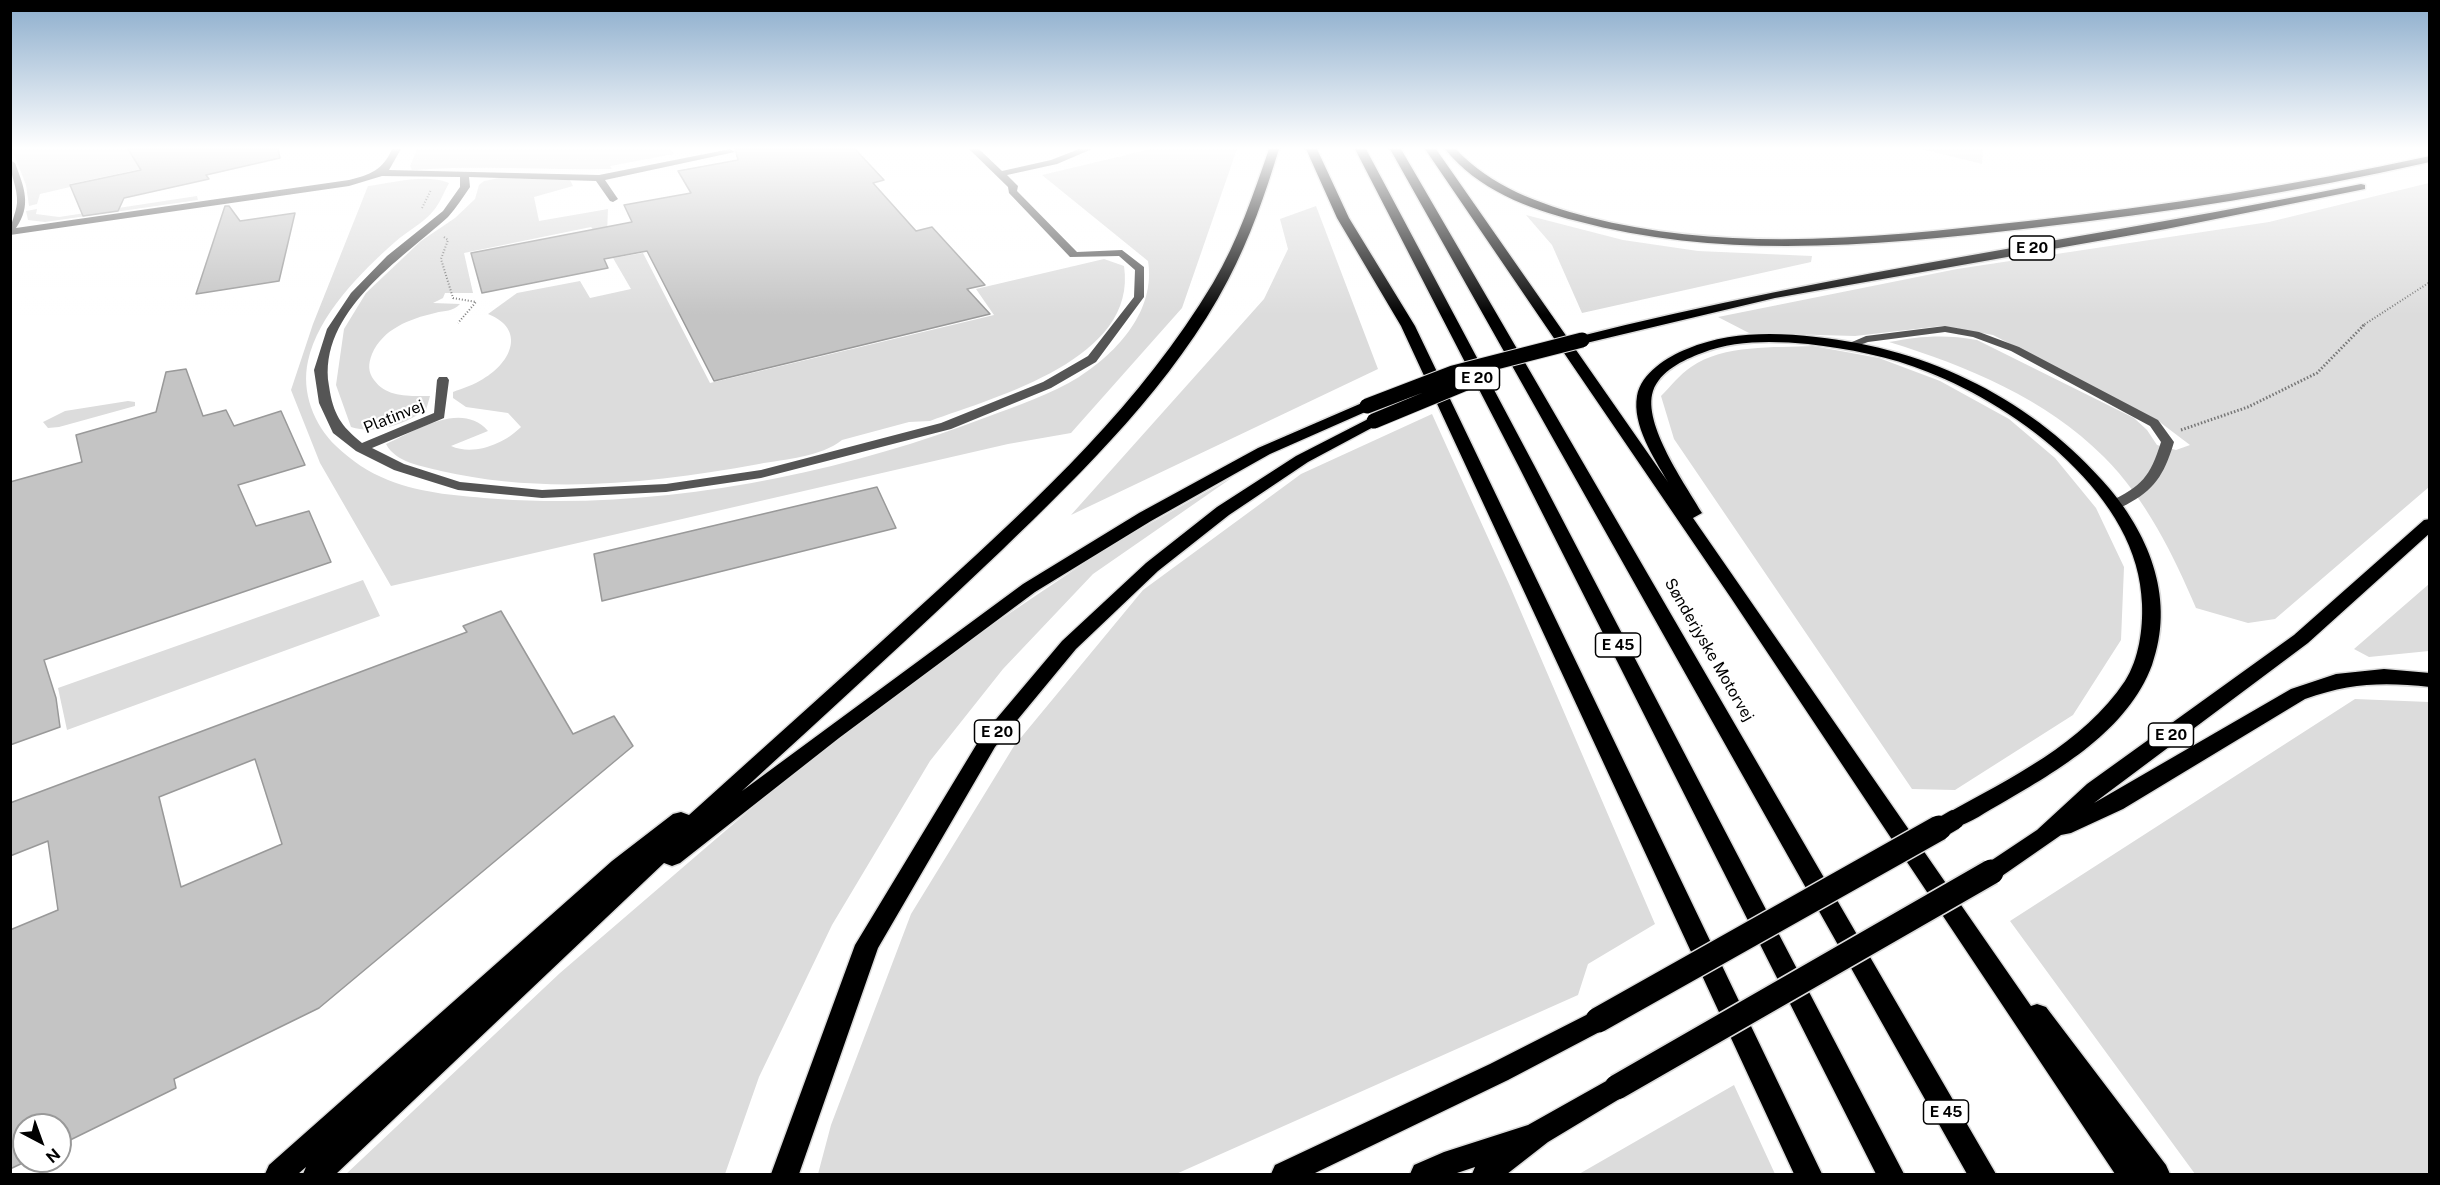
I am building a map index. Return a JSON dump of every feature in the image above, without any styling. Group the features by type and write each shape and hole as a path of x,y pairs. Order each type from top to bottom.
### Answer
{"highway":[{"path":"317,1174 552,951 1052,495 1156,375 1203,308 1238,250 1256,204"},
{"path":"1338,204 1413,337 1808,1174"},
{"name":"E 45","path":"1389,204 1526,465 1890,1174"},
{"name":"Sønderjyske Motorvej","path":"1427,204 1982,1174"},
{"path":"1468,204 1884,809 2131,1174"},
{"path":"1534,204 1580,219 1668,237 1766,243 1898,238 2094,218 2193,204"},
{"name":"E 20","path":"785,1174 867,945 988,742 1069,645 1152,567 1223,511 1371,414 1582,340 1633,326 1786,291 2277,204"},
{"path":"1285,1174 1499,1072 1598,1020 1954,820 2055,759 2099,724 2135,680 2146,652 2151,629 2151,591 2143,556 2129,526 2079,462 2047,434 2011,408 1931,367 1851,345 1774,337 1722,342 1703,347 1671,362 1649,384 1644,399 1647,421 1657,444 1737,594"},
{"path":"552,951 832,733 1029,588 1145,517 1264,452 1371,414"},
{"name":"E 20","path":"2045,836 2095,790 2301,639 2430,524"},
{"path":"1486,1174 1539,1133 1991,872 2045,836 2115,803 2298,694 2336,681 2384,676 2430,680"},
{"path":"279,1174 620,867 792,734"},
{"path":"1884,809 2156,1174"},
{"path":"1424,1174 1539,1133"}],"street":[{"path":"10,231 21,215 21,204"},
{"path":"10,231 199,204"},
{"path":"452,204 446,213 391,258 355,295 333,329 320,370 325,403 338,430 360,448 399,467 458,486 542,494 666,488 760,474 946,426 1047,385 1092,359 1139,297 1140,269 1122,253 1074,255 1023,204"},
{"path":"1851,345 1866,339 1945,329 1975,334 2015,349 2154,423 2168,442 2160,470 2146,489 2114,505"},
{"name":"Platinvej","path":"360,448 440,416 443,380"}],"path":[{"path":"422,232 439,233 448,240 441,259 453,298 476,302 458,323"},
{"path":"2163,436 2248,407 2317,373 2362,326 2430,282"}],"shaded area":[{"path":"142,204 168,204 45,222 28,220 26,211 37,209 36,214 59,217"},
{"path":"361,204 437,204 430,215 400,238 355,281 321,327 313,344 306,373 308,396 316,418 328,438 348,457 360,466 388,480 428,491 498,499 560,501 622,499 685,493 747,484 809,471 929,438 1045,394 1079,377 1093,367 1120,342 1140,313 1149,279 1148,261 1078,204 1218,204 1182,308 1071,433 1008,444 391,586 320,463 291,390 313,324"},
{"path":"469,204 536,204 539,221 608,209 607,234 599,236 591,227 464,253 473,293 445,293 443,298 433,303 460,304 452,310 416,318 398,326 377,345 370,361 369,368 372,377 385,390 399,395 430,396 426,410 390,427 371,430 351,427 336,385 344,329 366,293 421,241 455,218"},
{"path":"2342,204 2429,204 2429,487 2275,619 2248,623 2196,608 2168,548 2146,509 2119,473 2081,436 2031,401 2004,386 1976,373 1889,342 1933,336 1977,340 2134,418 2147,430 2157,445 2176,450 2190,445 2157,420 1993,335 1942,326 1855,336 1749,333 1718,317 1957,269 2269,222"},
{"path":"1316,206 1378,369 1071,515 1264,299 1288,249 1280,219"},
{"path":"1526,215 1623,240 1698,251 1812,256 1811,262 1582,313 1552,245"},
{"path":"643,253 710,383 994,315 976,289 1104,259 1124,266 1122,298 1109,326 1087,349 1058,369 991,399 930,421 909,422 842,440 824,450 802,456 719,471 640,481 560,484 520,483 441,471 410,463 390,450 386,444 423,426 451,418 465,418 477,422 488,431 451,446 460,449 488,447 514,433 521,427 508,413 466,407 453,398 453,392 472,385 493,372 501,364 511,346 511,337 507,328 500,320 488,314 517,293 580,281 590,298 631,289 613,258"},
{"path":"1813,346 1879,358 1940,381 2009,419 2055,458 2096,508 2124,567 2121,640 2073,715 1955,790 1912,789 1674,439 1661,396 1691,367 1718,354 1734,351 1766,347"},
{"path":"128,401 135,402 135,406 59,427 48,428 43,422 65,411"},
{"path":"1432,414 1509,584 1655,924 1588,964 1578,995 1176,1174 818,1174 831,1125 911,914 1014,746 1143,590 1301,474"},
{"path":"1233,477 1093,574 1003,669 930,761 832,925 759,1077 725,1174 346,1174 560,973 774,789 958,648 1108,547"},
{"path":"363,580 380,616 67,730 58,688"},
{"path":"2429,584 2429,651 2369,657 2354,649"},
{"path":"2355,699 2429,702 2429,1174 2195,1174 2010,921"},
{"path":"1734,1085 1775,1174 1579,1174"}],"building":[{"path":"78,204 121,204 118,211 83,216"},
{"path":"892,204 916,231 932,227 985,285 967,289 990,314 714,381 647,251 604,259 608,268 482,293 471,253 632,222 624,205"},
{"path":"225,206 229,206 240,221 295,213 279,281 196,294"},
{"path":"186,369 203,416 226,410 234,426 281,411 305,465 238,485 256,526 309,511 331,562 44,660 56,698 60,727 10,745 10,482 82,462 76,435 156,412 166,372"},
{"path":"877,487 896,528 602,601 594,554"},
{"path":"501,611 573,734 614,716 633,746 319,1008 174,1079 176,1088 72,1139 72,1113 12,1113 12,1168 10,1169 10,930 58,910 48,841 10,856 10,803 467,632 463,626","holes":["255,759 282,844 181,887 159,797"]}]}
